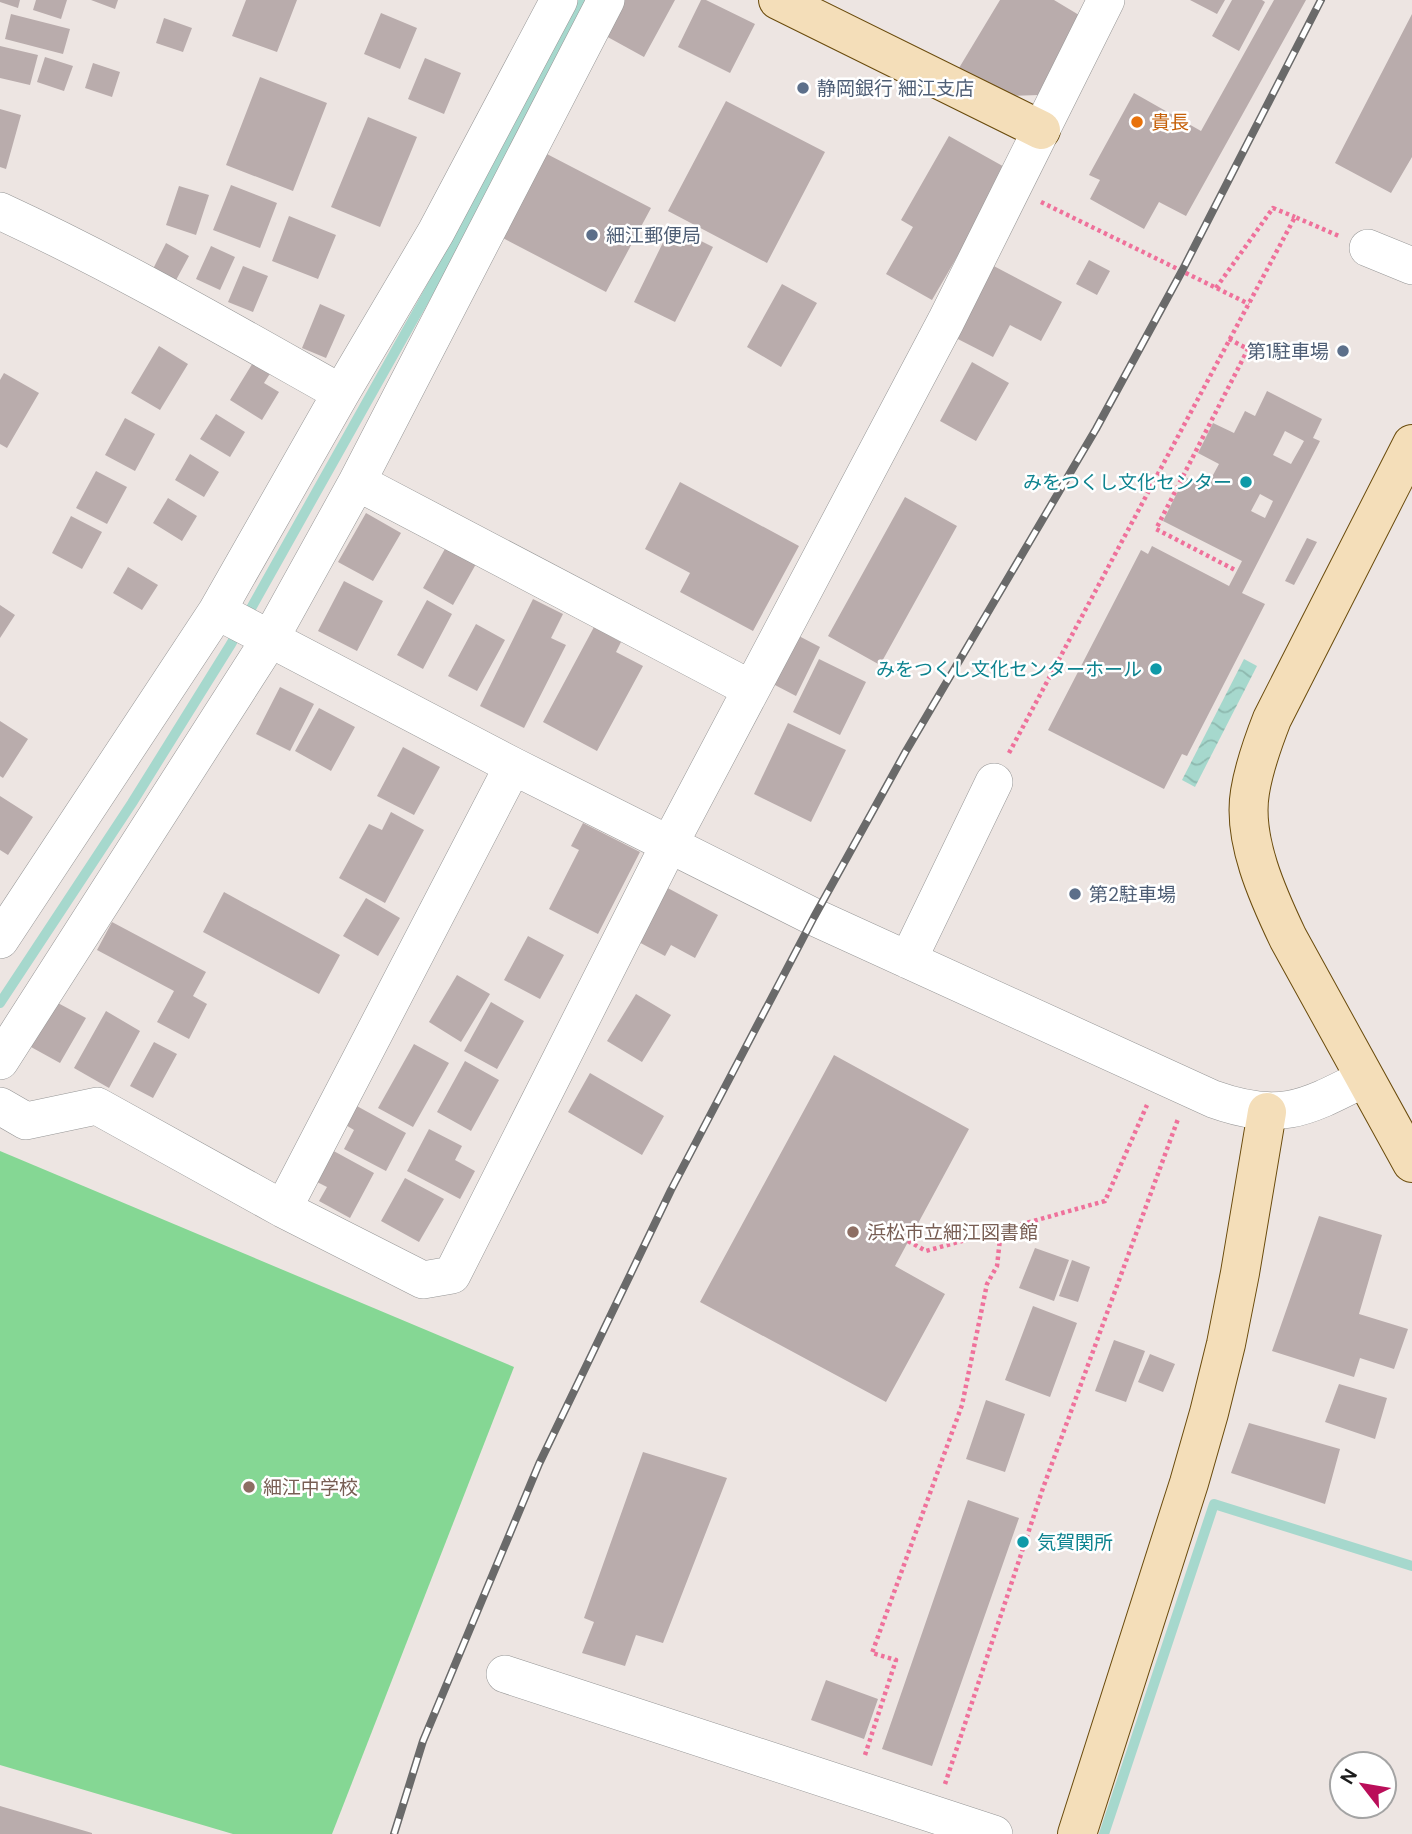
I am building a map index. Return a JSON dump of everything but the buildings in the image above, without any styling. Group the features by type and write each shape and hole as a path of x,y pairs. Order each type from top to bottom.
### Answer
{"street":[{"path":"0,940 217,611 436,232 559,0"},
{"path":"0,1061 270,639 357,482 606,0"},
{"path":"778,0 1041,130"},
{"path":"0,1106 26,1121 97,1106 282,1209 423,1280 452,1275 668,845 946,321 1105,0"},
{"path":"0,211 69,243 341,393"},
{"path":"1368,247 1412,266"},
{"path":"1412,444 1272,719 1262,744 1249,793 1248,817 1258,865 1276,914 1412,1163"},
{"path":"357,482 751,688"},
{"path":"217,611 513,766 814,917 1237,1108 1288,1110 1313,1104 1365,1079"},
{"path":"282,1209 513,766"},
{"path":"908,960 994,782"},
{"path":"1077,1834 1209,1413 1240,1273 1266,1111"},
{"path":"505,1674 994,1834"}],"path":[{"path":"1012,188 1249,304"},
{"path":"1216,288 1273,208 1368,247"},
{"path":"994,782 1295,217"},
{"path":"1230,339 1248,349 1156,529 1237,571"},
{"path":"908,1241 926,1251 1105,1201 1175,1082"},
{"path":"943,1788 1047,1476 1170,1138 1175,1082"},
{"path":"863,1763 896,1660 872,1653 962,1405 987,1284 998,1266 1002,1230"}],"green space":[{"name":"細江中学校","path":"0,1151 514,1367 332,1834 233,1834 0,1765"}],"water":[{"path":"1244,659 1257,666 1195,787 1182,780"}],"waterway":[{"path":"0,1003 132,803 231,644 437,277 584,0"},
{"path":"1104,1834 1214,1504 1412,1566"}],"railway":[{"path":"394,1834 423,1741 539,1464 671,1190 814,917 906,751 1096,429 1182,271 1321,0"}],"place":[{"name":"静岡銀行 細江支店","path":"803,88"},
{"name":"貴長","path":"1137,122"},
{"name":"細江郵便局","path":"592,235"},
{"name":"第1駐車場","path":"1343,351"},
{"name":"みをつくし文化センター","path":"1246,482"},
{"name":"みをつくし文化センターホール","path":"1156,669"},
{"name":"第2駐車場","path":"1075,894"},
{"name":"浜松市立細江図書館","path":"853,1232"},
{"name":"細江中学校","path":"249,1487"},
{"name":"気賀関所","path":"1023,1542"}]}
